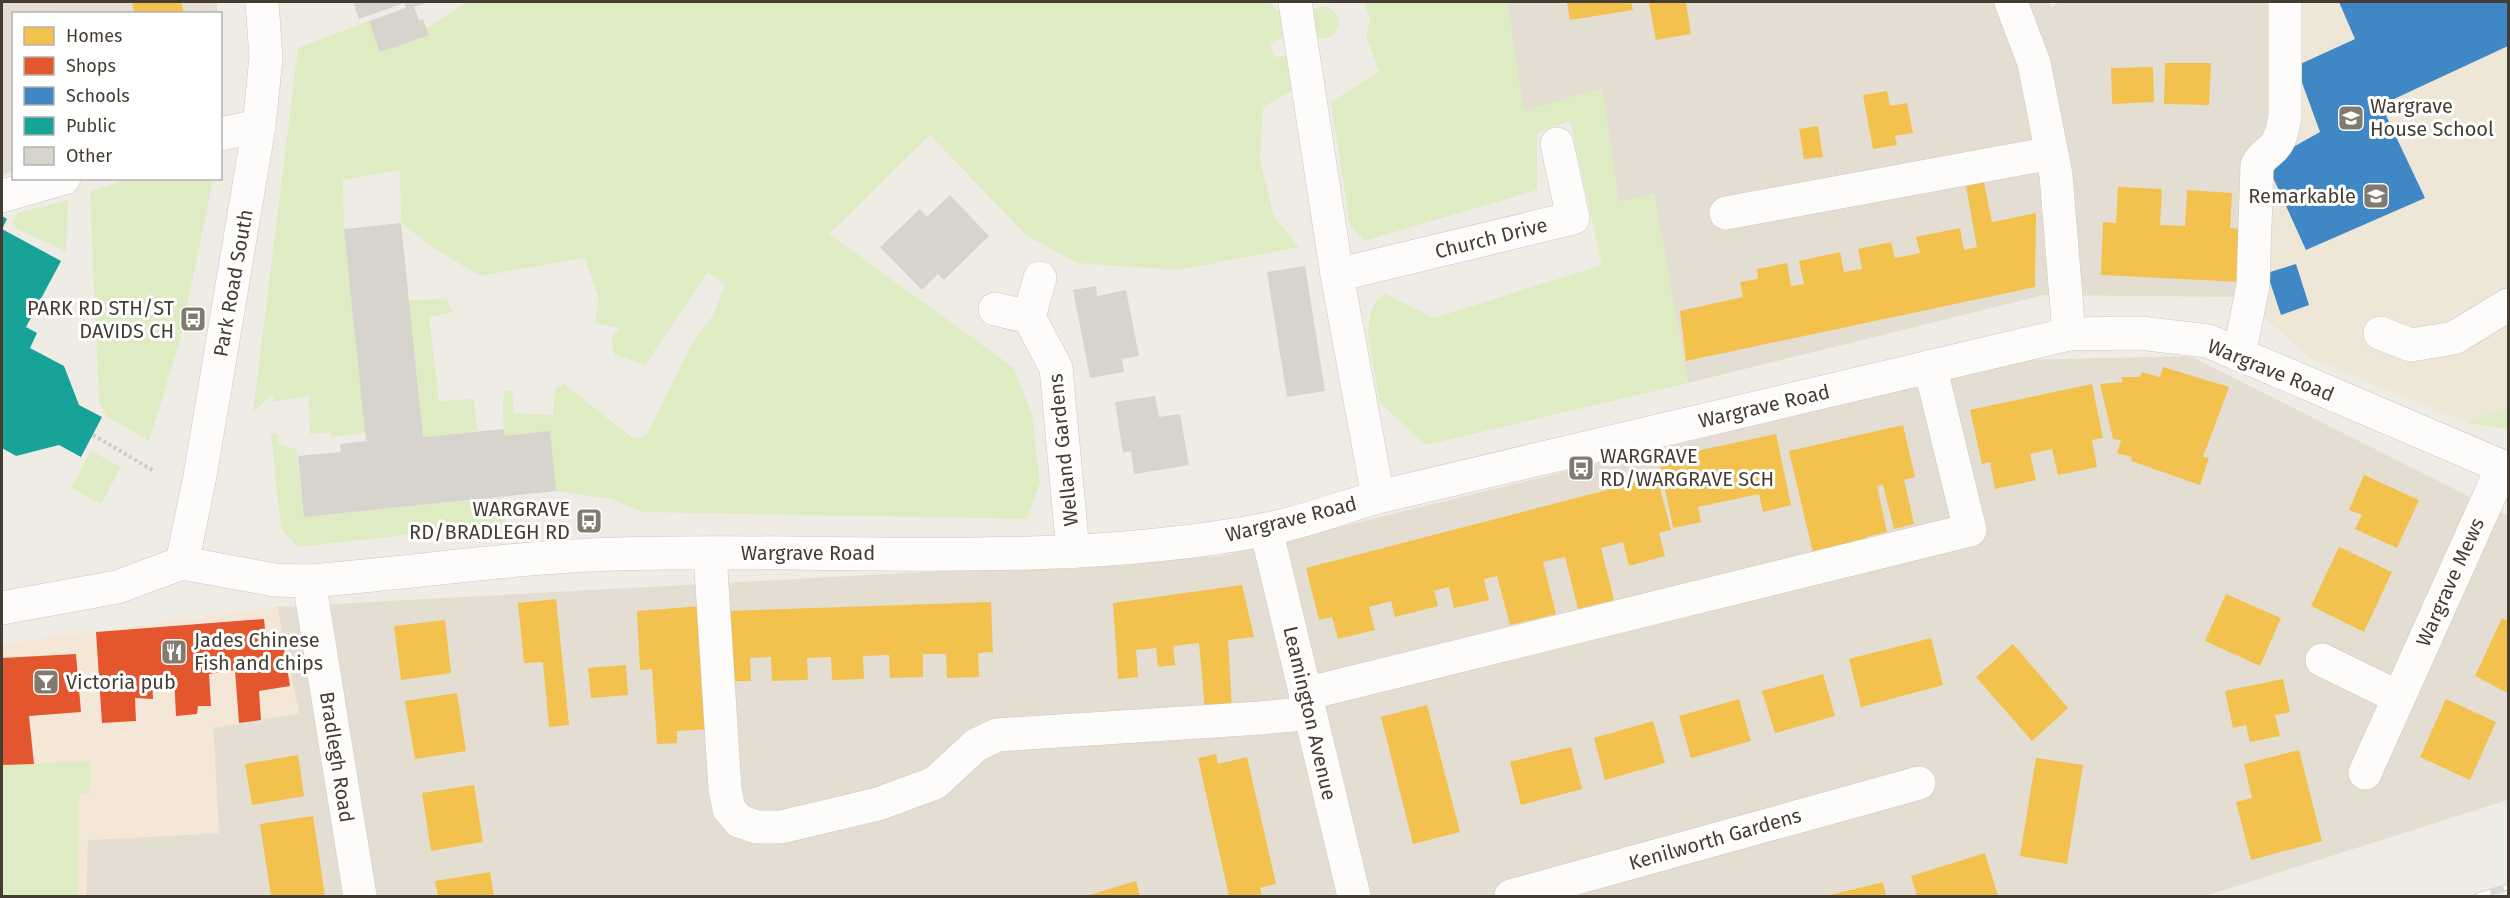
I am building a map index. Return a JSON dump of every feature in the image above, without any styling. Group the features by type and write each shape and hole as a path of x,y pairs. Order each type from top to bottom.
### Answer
{"street":[{"name":"Park Road South","path":"182,563 201,476 259,126 266,58 262,2"},
{"path":"1295,2 1337,275 1378,497"},
{"path":"2239,355 2253,286 2257,165 2262,155 2274,147 2283,134 2285,2"},
{"path":"2017,5 2034,63 2056,175 2069,334"},
{"path":"222,134 259,126"},
{"name":"Church Drive","path":"1337,275 1573,218 1557,144"},
{"path":"1726,213 2052,153"},
{"path":"2,196 57,180"},
{"path":"995,309 1029,317 1040,278"},
{"path":"2380,333 2411,345 2454,338 2508,305"},
{"name":"Welland Gardens","path":"1029,317 1056,368 1073,552"},
{"name":"Wargrave Road","path":"182,563 275,580 309,581 613,554 1073,552 1165,545 1266,529 1378,497 2069,334 2140,333 2208,341 2505,468"},
{"path":"710,553 725,789 729,809 739,821 757,827 781,827 867,806 935,783 976,745 997,735 1239,720 1970,530 1930,366"},
{"name":"Wargrave Mews","path":"2365,773 2505,468"},
{"name":"Leamington Avenue","path":"1266,529 1354,897"},
{"path":"2,608 117,587 182,563"},
{"name":"Bradlegh Road","path":"309,581 360,897"},
{"path":"2322,660 2398,697"},
{"name":"Kenilworth Gardens","path":"1511,897 1919,783"}],"path":[{"path":"93,435 154,471"}],"shaded area":[{"path":"2,2 218,2 216,12 12,12 12,172 2,174"},
{"path":"1507,2 2050,2 2052,8 2058,2 2275,2 2269,138 2241,297 2044,295 1688,383 1654,194 1619,202 1602,88 1524,112"},
{"name":"Remarkable","path":"2275,2 2508,2 2508,407 2467,423 2309,357 2241,297 2269,138"},
{"path":"2190,356 2508,516 2508,800 2205,896 86,896 87,840 219,833 213,727 299,713 277,607 1221,556 2022,360"},
{"path":"277,607 299,713 213,728 219,833 88,840 86,896 2,896 2,644"}],"green space":[{"path":"467,2 1268,2 1280,12 1283,37 1270,43 1274,57 1286,56 1292,91 1263,107 1260,161 1274,217 1299,247 1178,270 1077,263 1026,235 930,135 829,234 1014,368 1032,415 1040,483 1027,519 643,512 612,499 556,491 550,432 504,436 505,391 512,391 514,413 553,415 555,389 564,384 634,439 647,434 691,345 712,317 725,285 708,272 645,365 615,355 611,339 619,328 595,323 599,299 585,258 480,276 434,248 401,223 400,170 343,180 344,229 366,433 331,437 331,432 310,434 309,396 274,402 273,394 253,412 298,48 369,21 380,52 429,34 427,28"},
{"path":"1364,2 1507,2 1524,111 1602,88 1619,202 1654,194 1688,383 1426,445 1380,403 1368,336 1370,314 1376,301 1385,294 1434,318 1602,265 1570,121 1537,133 1537,190 1364,241 1350,225 1331,102 1379,72 1366,35 1370,20"},
{"path":"1322,6 1330,8 1335,13 1338,25 1332,36 1317,38 1311,11"},
{"path":"126,180 213,180 180,340 149,441 106,416 99,401 90,192"},
{"path":"68,200 66,251 17,229 12,221 18,213"},
{"path":"446,299 453,312 429,317 439,401 473,399 478,431 423,437 409,300"},
{"path":"2508,407 2508,429 2467,423"},
{"path":"271,433 277,434 279,444 296,449 304,517 504,497 506,524 297,547 281,528"},
{"path":"91,451 121,467 101,504 71,488"},
{"path":"91,761 90,792 79,795 78,896 2,896 2,765"}],"building: Homes":[{"path":"132,2 181,2 184,12 134,12"},
{"path":"1567,2 1631,2 1633,10 1570,20"},
{"path":"1686,2 1691,34 1656,40 1649,3"},
{"path":"2165,63 2211,63 2209,105 2164,104"},
{"path":"2153,67 2154,102 2112,104 2111,68"},
{"path":"1887,91 1890,106 1907,103 1913,133 1895,136 1897,145 1873,149 1863,95"},
{"path":"1818,126 1823,157 1804,159 1799,129"},
{"path":"1983,178 1992,222 2036,213 2035,287 1686,361 1680,311 1743,297 1740,282 1758,279 1757,269 1787,263 1791,286 1804,284 1799,261 1840,252 1844,272 1862,269 1858,249 1891,242 1895,258 1920,253 1916,237 1960,228 1964,250 1977,247 1965,181"},
{"path":"2118,187 2162,189 2160,225 2185,226 2187,190 2232,193 2230,228 2243,229 2242,282 2101,275 2103,222 2116,223"},
{"path":"2163,367 2229,387 2203,457 2209,458 2200,485 2131,461 2132,457 2117,453 2121,440 2113,439 2100,384 2123,382 2121,377 2140,377 2142,372 2160,377"},
{"path":"2092,384 2103,438 2092,440 2097,467 2058,475 2052,449 2030,454 2036,480 1995,489 1990,462 1982,464 1970,410"},
{"path":"1903,425 1915,477 1904,480 1914,524 1894,529 1883,485 1877,486 1887,532 1866,537 1866,541 1813,553 1789,451"},
{"path":"1776,434 1791,505 1763,512 1759,494 1698,507 1701,522 1673,528 1659,459"},
{"path":"2364,475 2419,500 2397,548 2355,529 2362,515 2349,510"},
{"path":"1657,477 1671,530 1659,533 1665,556 1629,566 1623,542 1601,548 1614,600 1578,609 1565,557 1543,562 1556,614 1510,625 1497,576 1484,579 1489,600 1454,608 1449,587 1434,591 1438,606 1395,617 1391,601 1369,607 1375,630 1338,639 1332,617 1319,620 1306,568"},
{"path":"2339,547 2392,572 2364,632 2311,606"},
{"path":"1242,585 1254,637 1228,640 1232,709 1205,710 1199,643 1173,646 1175,665 1158,667 1156,648 1136,650 1138,677 1118,679 1113,603"},
{"path":"2226,594 2281,618 2260,666 2205,641"},
{"path":"556,599 569,725 549,727 543,662 524,663 518,603"},
{"path":"991,602 993,652 978,653 979,677 947,678 946,654 923,654 923,677 890,678 889,655 863,656 864,679 832,680 831,657 807,658 808,680 772,681 771,657 750,658 751,681 732,681 729,611"},
{"path":"702,606 711,729 677,731 677,743 657,744 652,669 640,670 637,611"},
{"path":"2502,618 2508,621 2508,693 2475,676"},
{"path":"445,620 451,673 401,680 394,626"},
{"path":"1931,638 1943,685 1861,707 1849,659"},
{"path":"2013,644 2068,708 2032,741 1976,677"},
{"path":"626,665 628,695 591,698 588,668"},
{"path":"1823,674 1835,716 1775,733 1762,691"},
{"path":"2283,679 2290,712 2275,715 2280,736 2250,742 2246,725 2233,728 2225,691"},
{"path":"457,693 466,751 415,759 405,701"},
{"path":"1739,699 1751,741 1691,758 1679,716"},
{"path":"2446,699 2496,722 2470,780 2420,757"},
{"path":"1427,705 1460,832 1413,844 1381,717"},
{"path":"1653,721 1665,763 1605,780 1594,738"},
{"path":"1571,747 1582,789 1521,805 1510,762"},
{"path":"2299,750 2322,841 2251,860 2236,802 2252,798 2244,764"},
{"path":"1216,754 1218,764 1247,757 1276,884 1260,888 1262,896 1229,896 1198,758"},
{"path":"298,755 304,796 252,805 245,764"},
{"path":"2036,758 2083,765 2067,864 2020,856"},
{"path":"474,785 483,842 431,851 422,793"},
{"path":"313,816 325,896 271,896 260,824"},
{"path":"1985,853 1998,896 1917,896 1911,876"},
{"path":"490,872 494,896 438,896 435,881"},
{"path":"1136,881 1140,896 1086,896"},
{"path":"1883,882 1886,896 1826,896"}],"building: Shops":[{"path":"264,619 266,640 282,636 290,686 259,691 261,720 239,723 235,670 209,674 211,706 198,706 197,714 176,716 174,675 152,678 153,699 135,698 136,721 102,723 96,632"},
{"path":"76,654 81,712 29,716 34,764 2,765 2,658"}],"building: Schools":[{"name":"Wargrave House School","path":"2339,2 2508,2 2508,46 2381,105 2425,198 2306,250 2266,162 2320,132 2296,66 2355,39"},
{"path":"2296,264 2309,305 2281,315 2267,273"}],"building: Public":[{"path":"2,216 7,219 2,229"},
{"path":"2,229 61,261 26,327 37,333 30,348 64,366 79,405 102,417 81,457 59,445 16,456 2,448"}],"building: Other":[{"path":"353,2 429,2 414,7 419,20 423,19 429,35 380,52 369,21 406,8 404,3 359,19"},
{"path":"950,195 989,236 944,280 938,274 922,290 880,247 920,209 927,217"},
{"path":"401,223 423,437 504,429 504,436 550,431 556,491 304,517 298,456 341,452 340,444 366,441 344,229"},
{"path":"1305,266 1325,391 1287,397 1267,272"},
{"path":"1096,286 1097,296 1126,290 1139,356 1122,359 1124,372 1090,378 1073,290"},
{"path":"1155,396 1159,417 1180,414 1189,465 1134,474 1131,451 1123,453 1115,402"}],"railway":[{"path":"2477,896 2508,887"}],"place":[{"name":"Wargrave House School","path":"2351,118"},
{"name":"Remarkable","path":"2376,196"},
{"name":"PARK RD STH/ST DAVIDS CH","path":"193,319"},
{"name":"WARGRAVE RD/WARGRAVE SCH","path":"1581,468"},
{"name":"WARGRAVE RD/BRADLEGH RD","path":"589,521"},
{"name":"Jades Chinese Fish and chips","path":"174,652"},
{"name":"Victoria pub","path":"46,682"}]}
